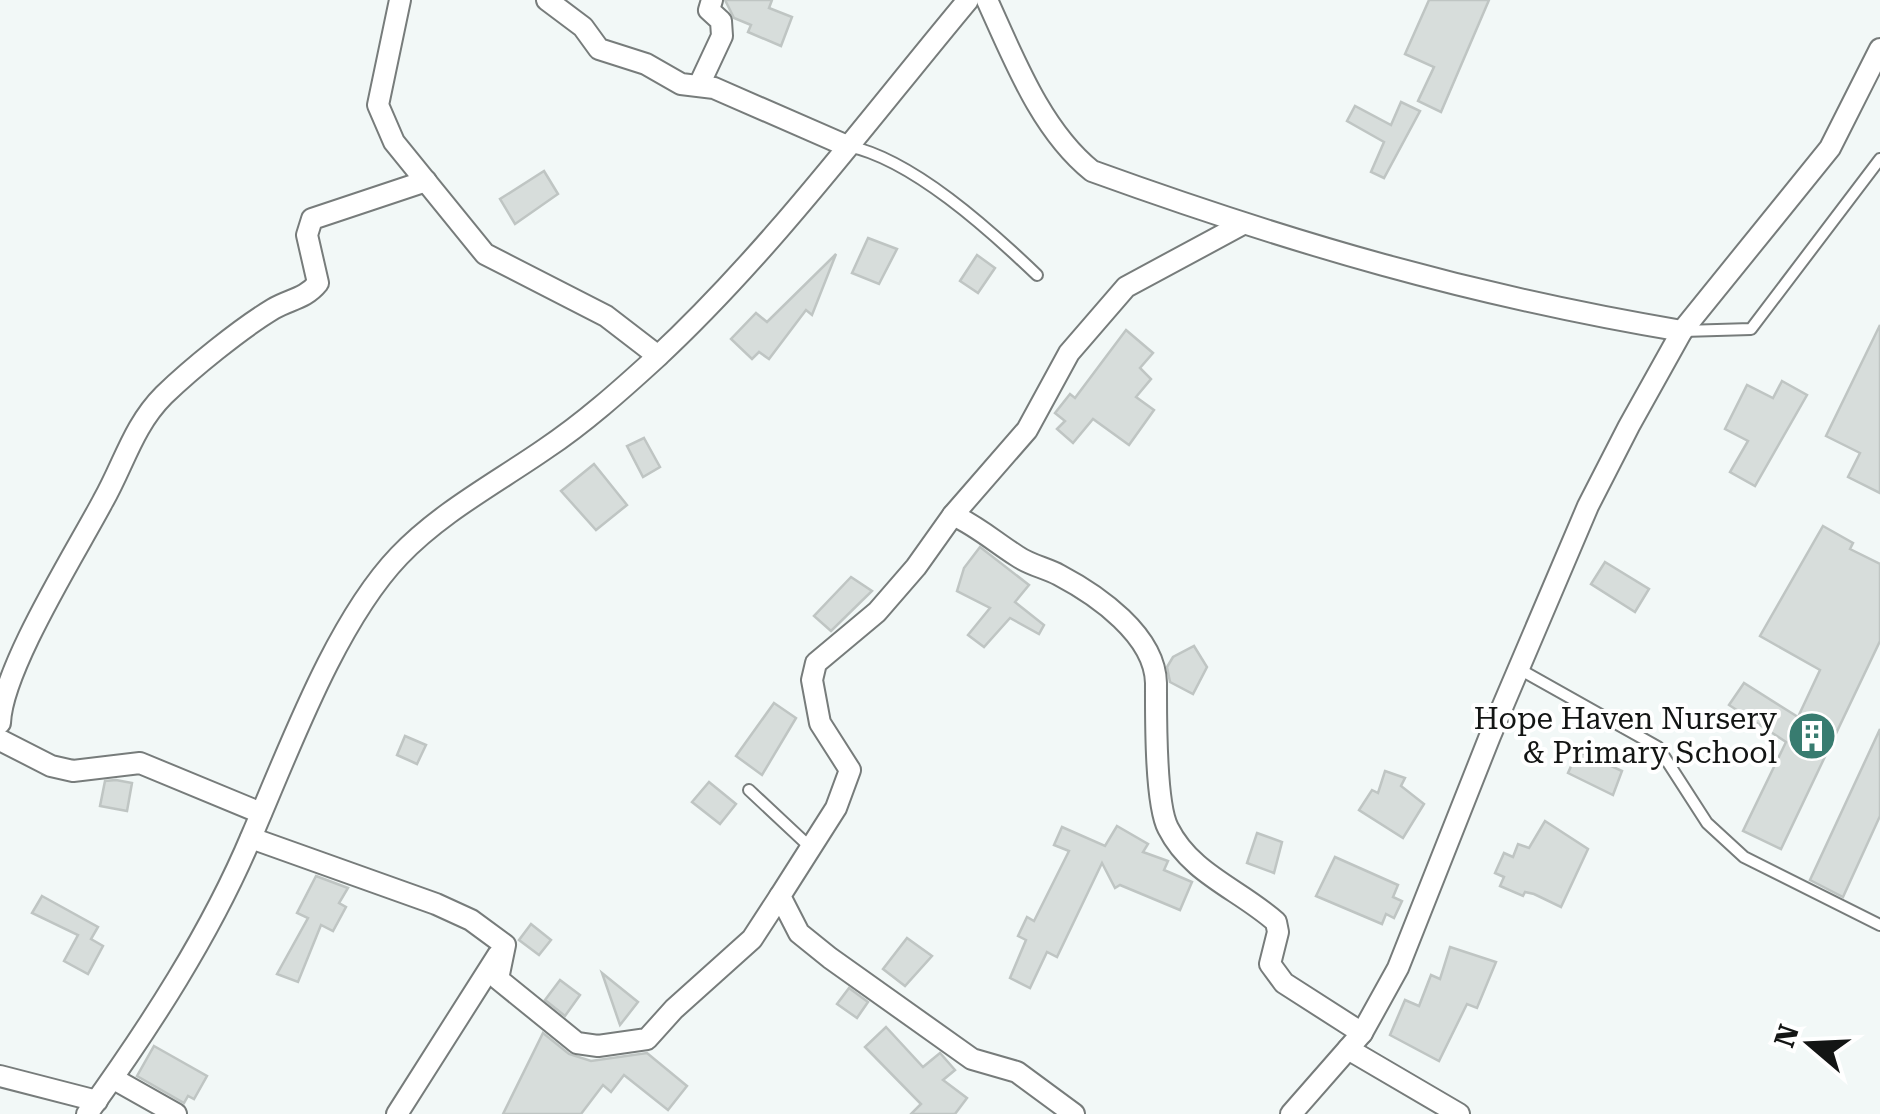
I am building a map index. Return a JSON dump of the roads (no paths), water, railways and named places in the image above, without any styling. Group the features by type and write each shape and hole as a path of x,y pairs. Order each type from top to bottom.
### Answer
{"street":[{"path":"400,0 378,105 394,142 485,254 606,316 658,356"},
{"path":"547,0 583,27 599,49 646,64 682,84 700,83 847,146"},
{"path":"700,83 722,36 721,21 709,10 712,0"},
{"path":"0,1076 92,1108 114,1079 199,938 252,838 325,672 398,557 493,482 546,449 658,356 798,207 968,0"},
{"path":"987,0 1039,108 1078,160 1092,171 1241,225 1462,289 1682,330"},
{"path":"1291,1114 1355,1041 1420,919 1464,798 1588,506 1682,330 1756,237 1809,179 1830,148 1880,48"},
{"path":"0,723 0,705 40,618 106,498 130,438 164,396 274,308 309,294 318,283 307,235 312,219 426,181"},
{"path":"504,944 498,979 577,1043 598,1046 647,1039 674,1009 752,940 836,808 850,770 820,723 812,680 816,663 876,612 1027,430 1069,354 1126,288 1241,225"},
{"path":"953,515 1020,558 1105,601 1114,616 1136,634 1152,656 1156,682 1154,708 1165,824 1188,860 1276,922 1278,932 1270,964 1284,983 1355,1041 1459,1114"},
{"path":"0,740 50,766 73,771 140,764 261,813"},
{"path":"252,838 436,904 471,920 504,944"},
{"path":"780,896 799,933 830,958 972,1059 1017,1072 1074,1114"},
{"path":"397,1114 504,944"},
{"path":"114,1079 176,1114"}],"lane":[{"path":"847,146 873,151 915,178 975,220 1037,275"},
{"path":"1682,330 1752,328 1880,160"},
{"path":"1519,669 1658,747 1707,823 1744,857 1880,925"},
{"path":"748,790 812,849"}],"place":[{"name":"Hope Haven Nursery & Primary School","path":"1812,736"}]}
